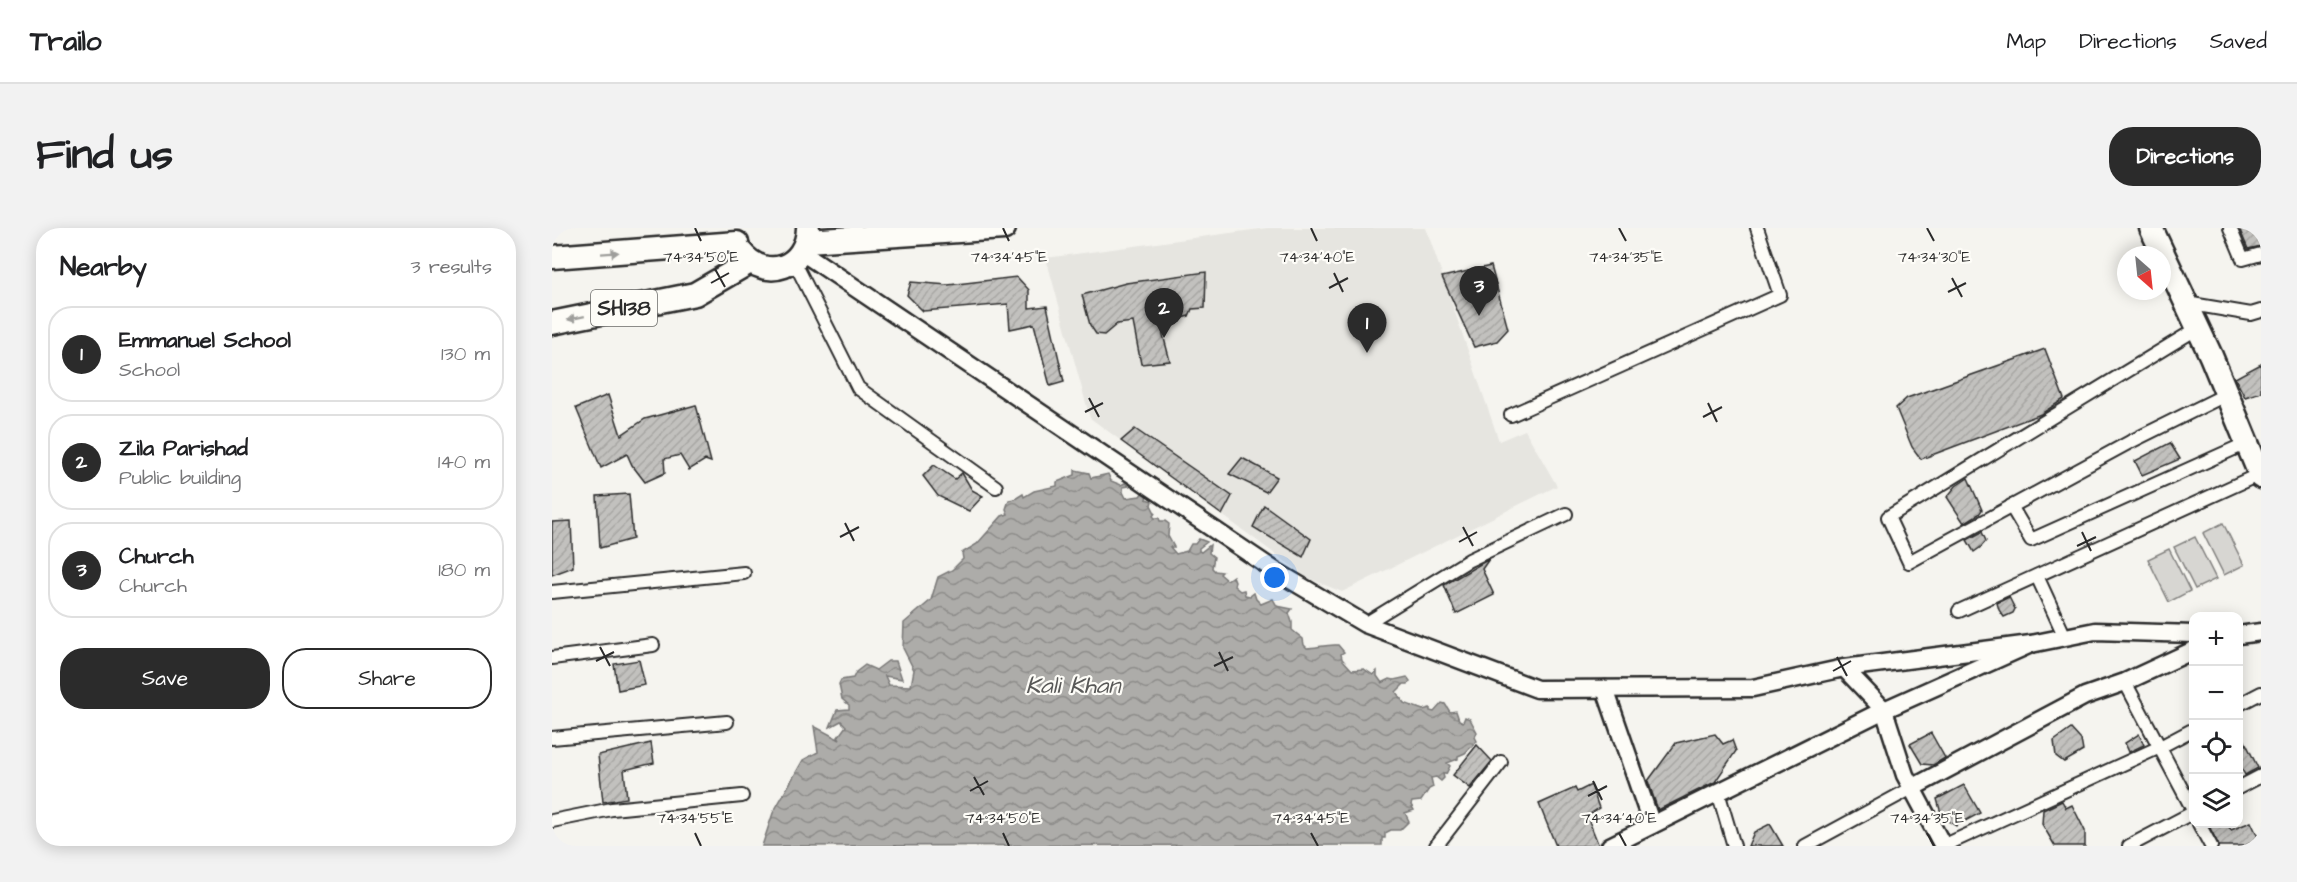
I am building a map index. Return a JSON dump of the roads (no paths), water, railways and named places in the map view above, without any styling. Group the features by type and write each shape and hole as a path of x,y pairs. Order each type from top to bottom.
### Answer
{"highway":[{"path":"552,257 737,236 742,254 750,262 772,269 784,266 803,246 905,232 1004,228"},
{"path":"2151,228 2198,328 2260,475"},
{"name":"SH138","path":"552,323 695,294 750,262"}],"main road":[{"path":"803,246 1274,570 1365,624 1537,689 1753,688 1844,668 2031,644 2095,631 2189,634"},
{"path":"2243,634 2261,632"},
{"path":"1610,846 1884,710 2031,644"},
{"path":"1912,788 2085,696 2125,682 2189,652"},
{"path":"1844,668 1884,710 1905,775 1943,846"},
{"path":"1605,689 1652,825"}],"street":[{"path":"1511,415 1780,295 1757,228"},
{"path":"2230,228 2243,259 2261,254"},
{"path":"803,246 858,388 996,487"},
{"path":"2186,303 2251,314 2261,311"},
{"path":"2198,328 1888,517 1909,562 2130,442 2227,394"},
{"path":"2011,506 2031,540 2247,442"},
{"path":"1959,611 2260,475"},
{"path":"1365,624 1469,560 1566,514"},
{"path":"552,592 744,573"},
{"path":"2037,576 2065,637"},
{"path":"552,658 653,645"},
{"path":"2125,682 2189,804"},
{"path":"2243,702 2261,693"},
{"path":"552,738 727,722"},
{"path":"1943,846 2160,747 2189,731"},
{"path":"1436,846 1501,762"},
{"path":"2243,785 2261,776"},
{"path":"1805,846 1826,841 1912,788"},
{"path":"1718,792 1734,846"},
{"path":"552,821 612,809 742,796"},
{"path":"2129,846 2189,814"},
{"path":"2201,828 2211,846"}],"water":[{"name":"Kali Khan","path":"1075,470 1089,473 1091,478 1108,474 1111,481 1121,485 1125,483 1129,486 1123,487 1126,498 1140,496 1144,491 1147,493 1146,499 1152,501 1151,505 1155,513 1153,516 1169,524 1168,536 1174,547 1170,547 1176,554 1187,551 1191,544 1195,544 1199,539 1207,542 1199,548 1199,551 1201,552 1210,545 1209,553 1214,557 1212,568 1222,572 1220,574 1227,580 1233,576 1234,586 1240,591 1244,590 1245,595 1250,596 1254,593 1261,604 1273,599 1277,606 1292,609 1289,613 1292,630 1303,639 1307,648 1338,645 1344,652 1341,654 1342,659 1352,670 1364,669 1373,675 1377,671 1377,676 1382,683 1390,679 1407,677 1410,681 1408,684 1404,684 1396,692 1404,703 1423,710 1430,708 1430,711 1434,712 1442,703 1445,704 1450,712 1456,711 1459,720 1463,722 1465,717 1470,719 1477,732 1475,737 1477,741 1465,753 1458,756 1458,759 1447,763 1450,766 1446,774 1443,774 1444,778 1441,781 1436,777 1431,778 1433,787 1421,801 1412,802 1414,810 1405,813 1409,821 1400,830 1385,833 1382,845 762,846 773,813 803,760 818,752 814,726 840,740 838,737 846,726 841,721 830,727 837,710 849,709 849,705 842,699 839,684 841,680 853,678 856,672 865,665 876,670 888,661 896,661 902,679 885,676 889,685 911,686 914,670 903,648 904,623 931,600 938,577 952,570 963,559 962,553 977,544 1002,516 1008,514 1006,509 1009,500 1023,494 1024,497 1034,491 1057,486 1057,482 1075,475"}],"place":[{"name":"Church","path":"1479,316"},
{"name":"Zila Parishad","path":"1164,338"},
{"name":"Emmanuel School","path":"1367,353"}]}
